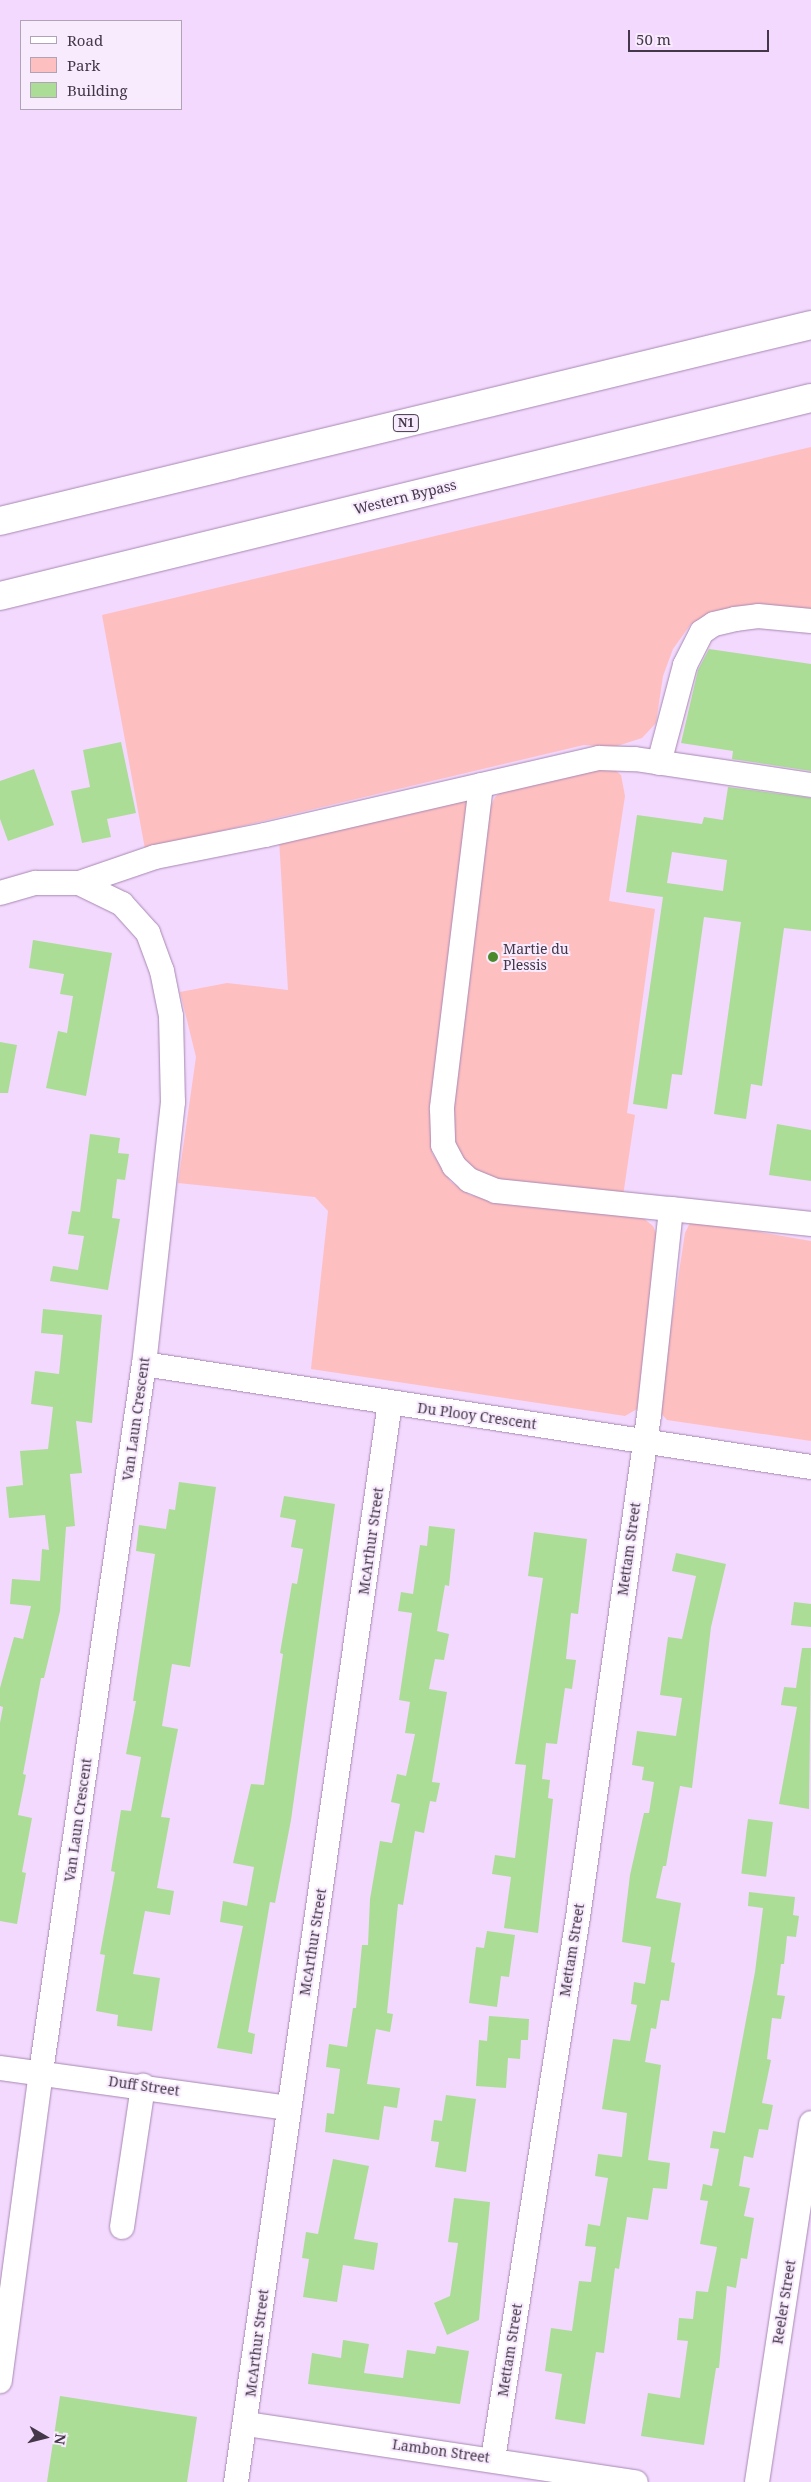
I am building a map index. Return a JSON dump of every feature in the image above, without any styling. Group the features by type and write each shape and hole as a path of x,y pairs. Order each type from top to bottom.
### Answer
{"highway":[{"name":"N1","path":"0,521 811,324"},
{"name":"Western Bypass","path":"0,596 811,398"}],"street":[{"path":"659,763 685,665 702,632 714,624 750,617 811,621"},
{"path":"79,883 154,857 265,836 600,758 659,763 811,785"},
{"path":"481,785 442,1109 443,1145 454,1166 469,1180 496,1191 811,1224"},
{"name":"Van Laun Crescent","path":"0,893 36,884 79,883 122,904 148,933 162,971 171,1016 173,1102 144,1364 41,2072 0,2381"},
{"name":"Mettam Street","path":"493,2459 578,1917 654,1377 671,1209"},
{"name":"Du Plooy Crescent","path":"144,1364 811,1467"},
{"name":"McArthur Street","path":"236,2482 246,2424 287,2108 337,1789 390,1402"},
{"name":"Duff Street","path":"0,2068 143,2086 287,2108"},
{"path":"122,2227 143,2086"},
{"name":"Reeler Street","path":"757,2482 811,2122"},
{"name":"Lambon Street","path":"246,2424 493,2459 636,2482"}],"green space":[{"path":"811,447 811,611 724,612 691,624 673,649 663,676 656,723 642,738 614,747 584,745 145,849 102,615"},
{"path":"610,766 621,775 625,796 609,901 655,909 627,1113 635,1115 623,1196 496,1182 472,1172 452,1143 452,1106 483,823 495,797 512,783"},
{"path":"470,791 431,1122 432,1153 451,1182 470,1195 495,1200 642,1217 653,1226 658,1238 637,1409 625,1416 311,1369 328,1211 315,1197 178,1183 196,1057 180,992 227,983 288,990 279,839"},
{"path":"703,1222 811,1241 811,1441 667,1420 658,1410 685,1233 690,1223"}],"building":[{"path":"709,649 811,664 811,771 732,759 733,751 681,743 698,670"},
{"path":"121,742 136,813 107,819 111,837 82,843 71,791 90,787 83,750"},
{"path":"34,769 54,825 8,841 0,819 0,781"},
{"path":"728,787 811,798 811,931 784,928 762,1086 751,1084 746,1119 714,1114 741,922 704,917 682,1075 672,1074 667,1109 633,1104 663,897 626,892 637,815 702,824 704,817 723,820","holes":["672,852 727,860 723,891 667,883"]},
{"path":"33,940 112,953 86,1096 46,1088 58,1031 67,1033 73,996 60,994 64,974 29,968"},
{"path":"0,1042 17,1045 8,1093 0,1093"},
{"path":"777,1124 811,1130 811,1181 769,1175"},
{"path":"90,1134 120,1138 118,1153 129,1154 125,1180 117,1179 112,1218 120,1219 108,1290 50,1281 53,1266 78,1270 84,1236 68,1234 72,1211 80,1212"},
{"path":"43,1309 102,1315 92,1423 76,1421 82,1473 70,1474 75,1526 66,1527 60,1611 44,1678 41,1678 23,1774 26,1775 18,1815 32,1818 22,1872 26,1873 17,1924 0,1921 0,1723 3,1707 0,1706 0,1688 14,1637 23,1639 31,1606 10,1604 12,1579 40,1581 42,1549 49,1550 45,1515 9,1518 6,1487 23,1485 20,1451 48,1449 53,1407 31,1404 35,1371 59,1374 63,1335 41,1333"},
{"path":"179,1482 216,1487 190,1667 172,1664 162,1726 178,1729 161,1817 170,1818 157,1888 174,1891 170,1915 145,1911 133,1974 160,1978 152,2031 117,2026 118,2015 96,2011 105,1955 100,1954 115,1872 111,1871 121,1810 131,1811 141,1757 126,1754 136,1701 133,1701 155,1554 136,1551 139,1525 166,1529 169,1509 175,1510"},
{"path":"284,1496 335,1504 291,1820 275,1903 270,1902 248,2032 255,2034 252,2054 217,2048 243,1926 220,1922 223,1901 247,1906 254,1867 233,1863 251,1784 264,1785 283,1654 280,1653 292,1583 297,1584 303,1549 291,1547 296,1520 280,1517"},
{"path":"429,1526 455,1529 449,1586 445,1585 437,1631 449,1634 444,1660 435,1659 429,1689 447,1692 432,1782 440,1783 436,1802 430,1801 424,1833 415,1831 403,1905 398,1904 387,2013 393,2014 390,2032 376,2029 367,2084 400,2088 397,2108 384,2106 379,2140 325,2132 327,2113 334,2114 340,2069 326,2067 329,2044 347,2047 353,2008 356,2008 362,1945 368,1945 370,1899 380,1841 392,1843 400,1804 391,1802 397,1774 406,1776 415,1734 405,1733 410,1702 399,1700 412,1613 398,1611 401,1592 413,1594 420,1545 427,1546"},
{"path":"534,1532 587,1539 578,1614 571,1613 566,1659 576,1660 572,1689 565,1688 557,1744 546,1743 542,1779 550,1780 548,1798 553,1799 538,1933 504,1928 511,1877 492,1874 495,1855 515,1858 526,1765 515,1764 543,1578 528,1576"},
{"path":"676,1553 726,1564 711,1627 692,1788 680,1786 666,1866 663,1866 656,1898 681,1903 671,1962 675,1963 669,2001 661,2000 656,2029 651,2028 645,2062 661,2065 648,2160 670,2163 667,2189 653,2188 648,2220 627,2217 619,2269 615,2268 604,2353 596,2352 585,2424 555,2419 562,2374 545,2371 551,2328 572,2331 579,2281 591,2282 596,2247 585,2246 588,2224 600,2226 608,2178 595,2176 598,2154 622,2157 627,2113 602,2109 613,2039 630,2041 637,2005 631,2004 634,1982 645,1984 651,1947 622,1942 630,1875 644,1813 649,1813 654,1782 642,1780 644,1767 632,1765 637,1731 676,1736 682,1698 660,1695 668,1637 682,1639 696,1576 672,1571"},
{"path":"794,1602 811,1604 811,1627 791,1625"},
{"path":"802,1648 811,1648 809,1809 779,1804 797,1707 781,1705 784,1687 796,1688"},
{"path":"748,1819 773,1822 766,1877 741,1874"},
{"path":"749,1892 795,1897 793,1915 799,1916 796,1937 787,1936 784,1964 781,1964 777,1995 785,1996 781,2019 772,2018 767,2059 771,2060 762,2103 773,2105 768,2130 759,2129 753,2158 744,2156 739,2186 750,2188 744,2216 754,2218 747,2259 741,2258 736,2288 727,2286 719,2368 716,2368 704,2445 641,2436 648,2393 680,2398 688,2341 677,2340 679,2318 693,2319 696,2291 708,2292 717,2247 700,2244 708,2201 700,2200 703,2184 712,2186 719,2149 710,2148 713,2131 725,2133 755,1972 763,1908 748,1906"},
{"path":"487,1931 515,1935 509,1977 501,1976 497,2007 469,2003 476,1947 484,1948"},
{"path":"489,2016 529,2019 528,2040 521,2040 520,2059 508,2058 506,2088 476,2086 479,2040 487,2041"},
{"path":"446,2095 476,2099 466,2172 435,2167 439,2142 431,2141 434,2120 442,2121"},
{"path":"333,2159 369,2166 354,2239 378,2243 374,2270 343,2265 337,2302 303,2297 309,2259 302,2258 306,2232 318,2234"},
{"path":"454,2198 490,2202 479,2320 447,2335 434,2303 450,2296 458,2243 448,2242"},
{"path":"343,2340 369,2344 364,2373 403,2378 407,2350 435,2354 437,2346 469,2351 460,2404 308,2384 312,2353 341,2358"},
{"path":"60,2396 197,2417 187,2482 47,2482"}],"place":[{"name":"Martie du Plessis","path":"493,957"}]}
